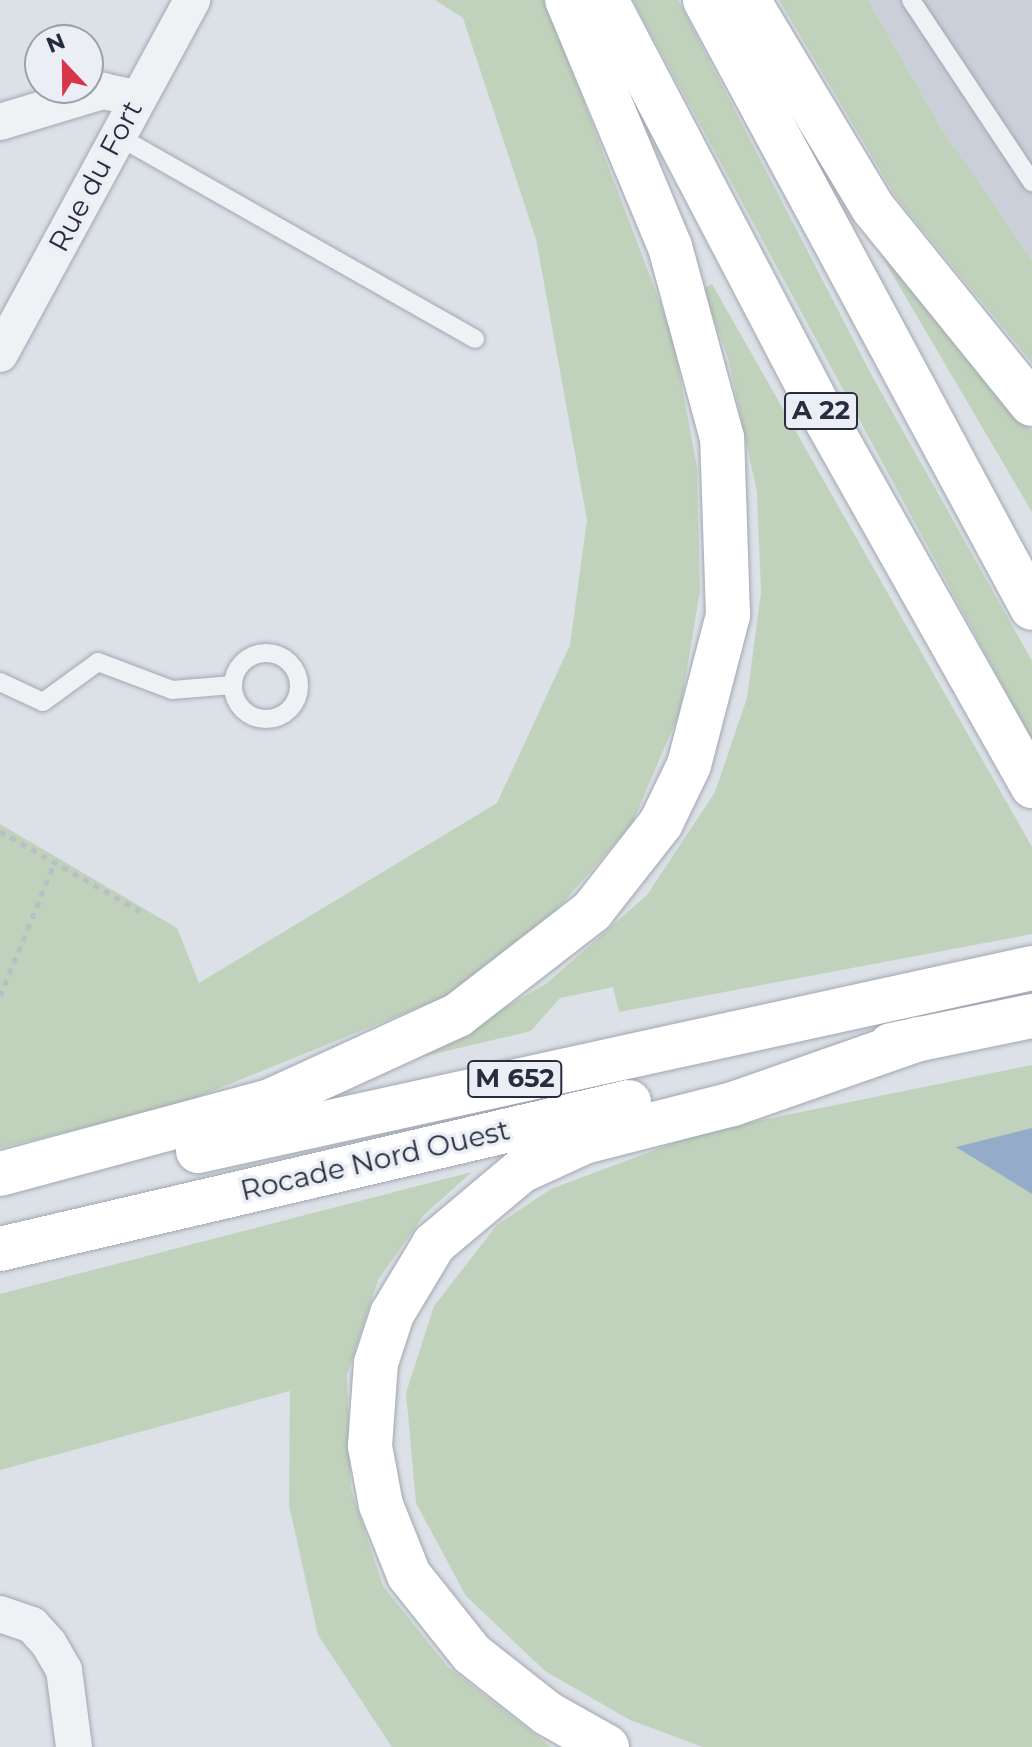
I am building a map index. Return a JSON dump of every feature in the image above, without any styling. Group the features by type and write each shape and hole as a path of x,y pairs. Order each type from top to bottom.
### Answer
{"highway":[{"path":"0,1174 270,1101 458,1015 592,911 661,823 689,765 728,615 722,438 670,247 567,0"},
{"name":"A 22","path":"606,0 820,409 1032,786"},
{"path":"705,0 1032,608"},
{"path":"748,0 888,230 1032,404"},
{"name":"Rocade Nord Ouest","path":"0,1198 1032,968"},
{"name":"Rocade Nord Ouest","path":"0,1249 919,1039 1032,1016"},
{"path":"607,1747 547,1713 472,1654 409,1575 384,1517 370,1446 376,1363 392,1314 434,1244 521,1171 584,1142 733,1104 919,1039"}],"street":[{"name":"Rue du Fort","path":"0,354 136,98 192,0"},
{"path":"0,122 103,91 136,98"},
{"path":"0,1614 32,1625 49,1644 64,1670 74,1747"}],"lane":[{"path":"911,0 1032,182"},
{"path":"116,135 475,339"},
{"path":"0,682 43,702 98,662 172,690 233,685"}],"path":[{"path":"0,831 145,914"},
{"path":"0,996 55,862"}],"shaded area":[{"path":"868,0 1032,0 1032,260 940,126"}],"green space":[{"path":"435,0 545,0 672,334 697,467 700,591 680,711 632,824 547,921 449,995 178,1105 0,1148 0,824 177,928 199,983 497,803 570,645 587,520 536,239 463,18"},
{"path":"633,0 678,0 871,374 1032,661 1032,740"},
{"path":"779,0 868,0 940,126 1032,260 1032,363 896,197"},
{"path":"874,243 1032,431 1032,512"},
{"path":"712,284 1032,847 1032,934 619,1012 613,987 560,998 531,1031 421,1057 547,983 647,895 715,792 747,698 761,592 757,492 728,358 703,289"},
{"path":"1032,1065 1032,1747 703,1747 630,1720 545,1671 466,1596 416,1503 406,1393 434,1306 497,1225 551,1189 703,1132"},
{"path":"472,1172 424,1215 378,1280 347,1375 351,1489 383,1586 448,1667 551,1747 392,1747 318,1635 289,1505 290,1391 0,1470 0,1294"}],"water":[{"path":"1032,1128 1032,1194 956,1147"}]}
